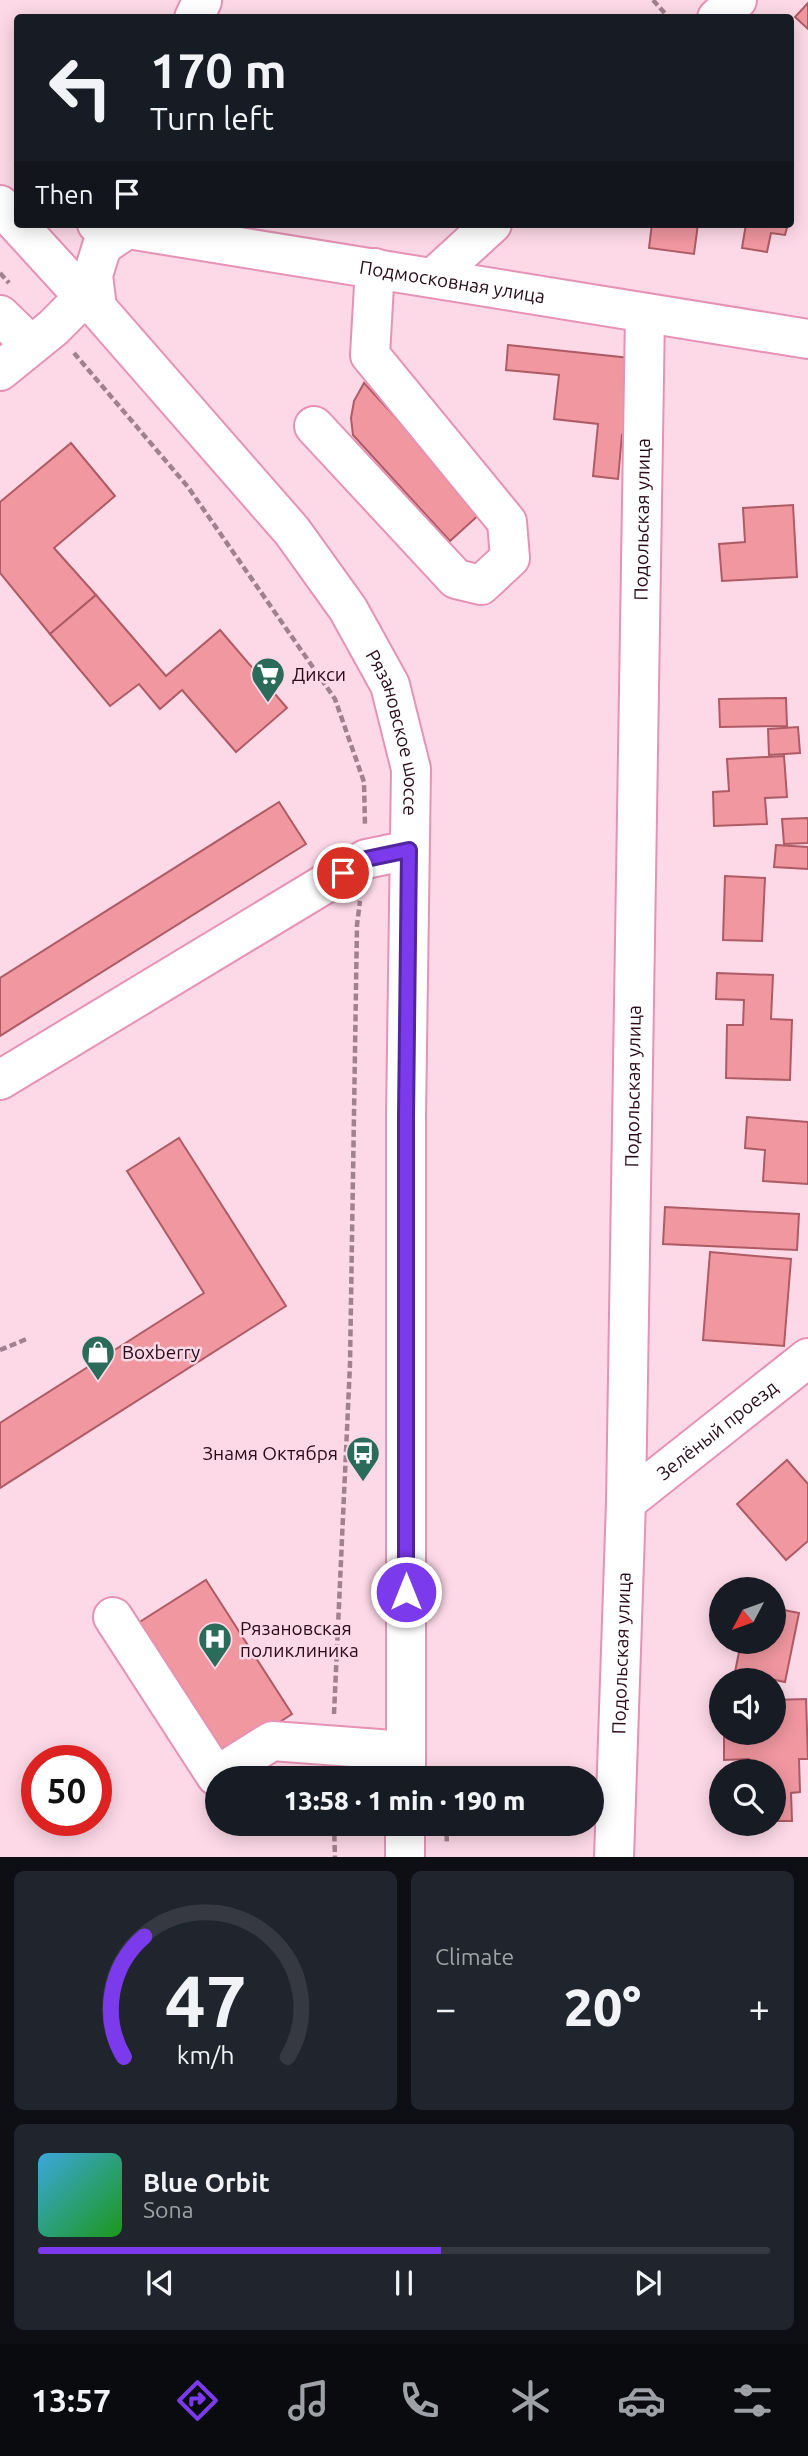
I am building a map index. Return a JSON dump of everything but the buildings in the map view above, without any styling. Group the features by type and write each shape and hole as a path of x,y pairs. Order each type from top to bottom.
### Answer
{"street":[{"path":"722,14 737,0"},
{"name":"Рязановское шоссе","path":"24,228 292,531 348,609 390,685 411,769 406,1117 406,1764"},
{"path":"0,371 42,336 90,302 93,275 111,228"},
{"name":"Подмосковная улица","path":"124,228 808,339"},
{"path":"434,277 488,228"},
{"path":"314,426 456,579 481,585 510,558 507,522 370,355 374,268"},
{"path":"9,303 42,336"},
{"name":"Подольская улица","path":"614,1857 626,1502 645,314"},
{"path":"0,1080 366,859 409,850"},
{"name":"Зелёный проезд","path":"626,1502 808,1358"},
{"path":"113,1617 216,1776 272,1741 332,1745 406,1764"},
{"path":"405,1836 405,1857"}],"path":[{"path":"653,0 665,14"},
{"path":"0,273 9,303"},
{"path":"42,336 188,487 335,699 364,782 366,859 357,925 350,1364 332,1745"},
{"path":"0,1350 29,1338"},
{"path":"334,1836 335,1857"},
{"path":"447,1836 447,1844"}],"place":[{"name":"Дикси","path":"268,704"},
{"name":"Boxberry","path":"98,1382"},
{"name":"Знамя Октября","path":"363,1483"},
{"name":"Рязановская поликлиника","path":"215,1669"}],"route":[{"path":"343,873 366,859 409,850 406,1592"}]}
